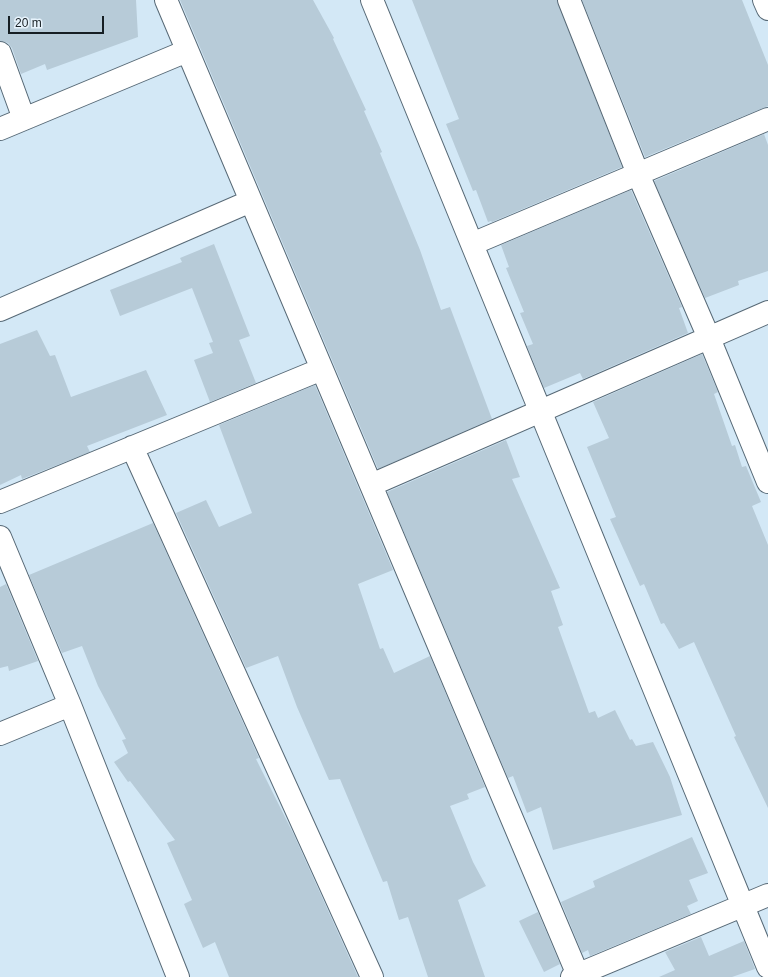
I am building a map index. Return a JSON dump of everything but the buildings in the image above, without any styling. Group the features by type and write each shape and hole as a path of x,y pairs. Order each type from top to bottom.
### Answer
{"street":[{"path":"166,0 371,485 575,976 768,895"},
{"path":"372,0 768,967"},
{"path":"569,0 638,174 709,338 768,482"},
{"path":"764,0 768,9"},
{"path":"0,130 187,50"},
{"path":"0,53 24,119"},
{"path":"472,244 768,118"},
{"path":"0,310 251,201"},
{"path":"371,485 768,312"},
{"path":"0,502 322,369"},
{"path":"132,447 372,977"},
{"path":"0,537 70,705 178,977"},
{"path":"0,734 70,705"}]}
